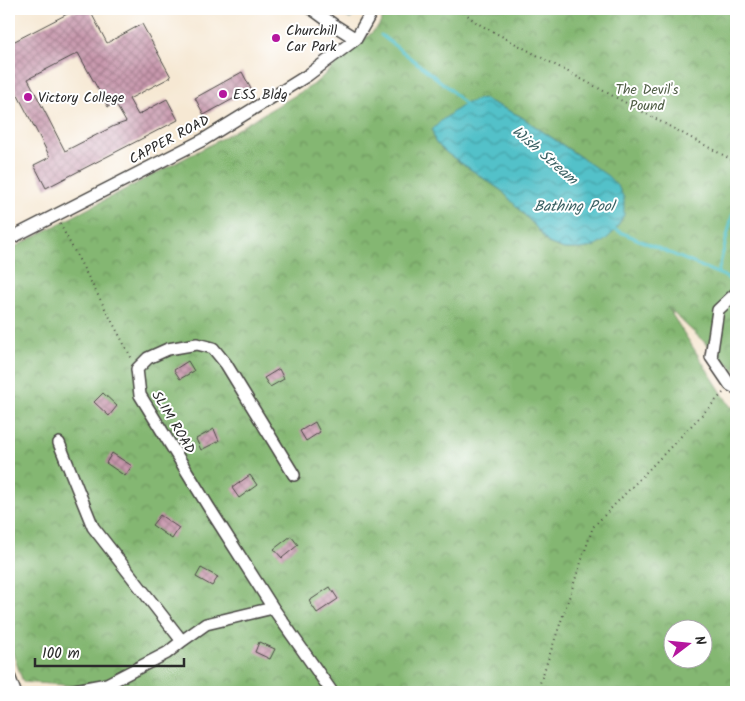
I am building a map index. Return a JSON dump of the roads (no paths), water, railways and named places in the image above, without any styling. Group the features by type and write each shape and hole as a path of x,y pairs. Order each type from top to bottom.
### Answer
{"street":[{"path":"312,9 356,39"},
{"name":"CAPPER ROAD","path":"9,239 203,140 308,75 356,39 373,9"},
{"path":"733,387 711,357 718,310 736,293"},
{"name":"SLIM ROAD","path":"294,476 226,364 213,348 197,344 168,349 148,358 138,369 140,396 273,608 332,692"},
{"path":"59,443 93,527 182,641"},
{"path":"64,692 107,684 167,653 206,624 273,608"},
{"path":"9,676 15,692"}],"water":[{"path":"333,9 354,9 354,15 350,19"},
{"name":"Bathing Pool","path":"482,98 520,116 608,176 619,188 624,198 624,215 615,231 603,242 593,247 564,249 548,243 535,226 502,191 448,154 435,142 432,130 442,120 464,104"}],"waterway":[{"name":"Wish Stream","path":"381,35 449,88 466,106"},
{"path":"718,273 732,216 736,209"},
{"name":"Wish Stream","path":"613,229 724,276 734,283"}],"place":[{"name":"Churchill Car Park","path":"276,38"},
{"name":"ESS Bldg","path":"223,94"},
{"name":"Victory College","path":"28,97"}],"park label":[{"name":"The Devil's Pound","path":"647,98"}]}
